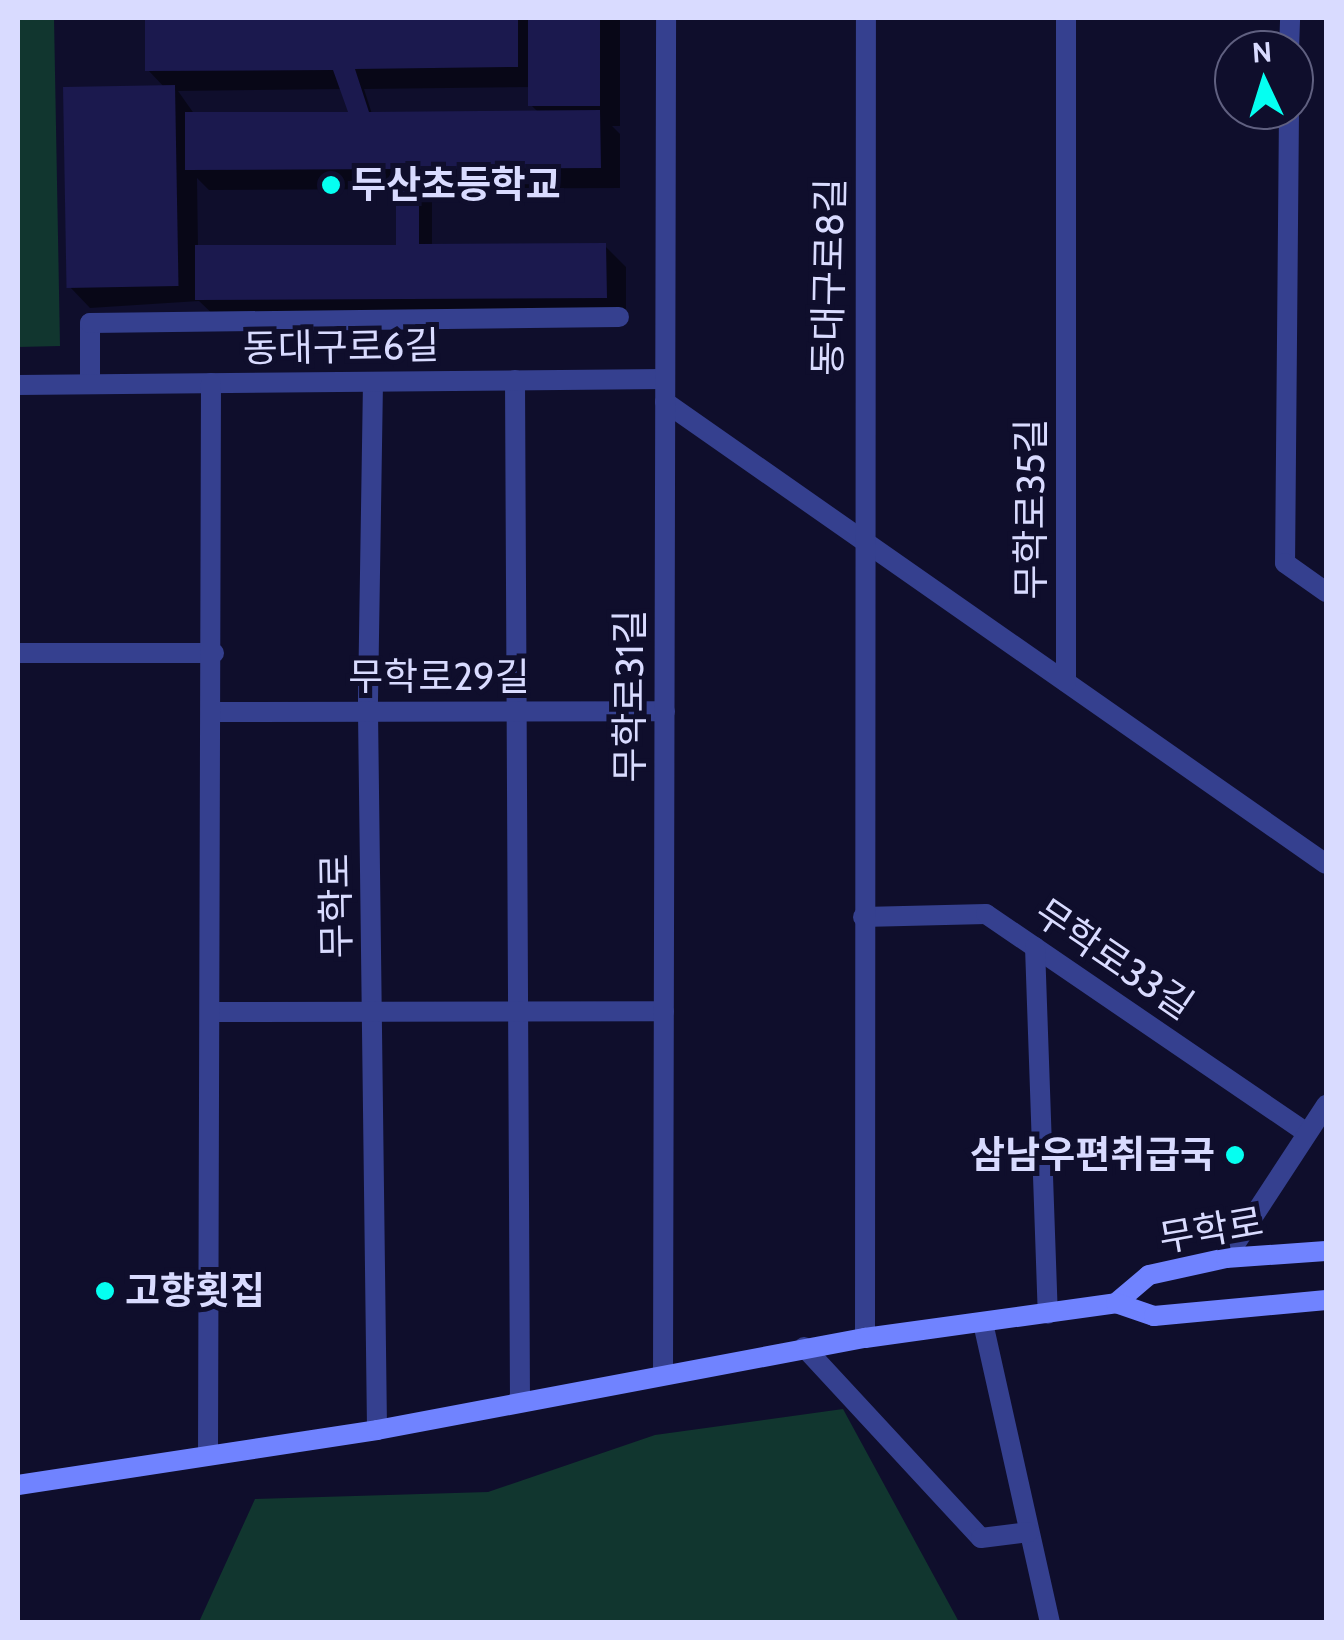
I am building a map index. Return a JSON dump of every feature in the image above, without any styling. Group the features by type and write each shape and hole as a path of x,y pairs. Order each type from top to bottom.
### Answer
{"main road":[{"name":"무학로","path":"18,1486 377,1430 804,1348 1116,1302 1149,1275 1226,1258 1326,1251"},
{"name":"무학로","path":"1116,1302 1154,1316 1326,1300"}],"street":[{"name":"무학로31길","path":"663,1375 666,18"},
{"name":"동대구로8길","path":"861,537 866,18"},
{"name":"무학로35길","path":"1066,18 1066,682"},
{"path":"1289,130 1285,563 1326,592"},
{"path":"90,384 90,323 619,317"},
{"name":"동대구로6길","path":"18,385 665,378"},
{"path":"516,380 514,712 520,1402"},
{"name":"무학로","path":"374,382 368,712 377,1430"},
{"path":"208,1455 213,1012 211,383"},
{"path":"666,402 1326,864"},
{"path":"861,537 865,1338"},
{"path":"18,653 214,652"},
{"name":"무학로29길","path":"213,712 665,711"},
{"name":"무학로33길","path":"863,918 986,914 1304,1131"},
{"path":"1035,948 1048,1314"},
{"path":"213,1012 664,1011"},
{"path":"1226,1258 1304,1131 1326,1104"},
{"path":"983,1322 1050,1622"},
{"path":"804,1348 981,1538 1029,1532"}],"green space":[{"path":"18,18 54,18 60,346 18,347"},
{"path":"843,1409 959,1622 199,1622 255,1499 488,1492 655,1435"}],"building":[{"path":"145,18 518,18 518,67 355,69 369,112 600,110 601,168 419,169 419,244 606,243 607,298 195,300 195,245 396,245 396,169 185,170 185,112 348,112 333,70 145,71"},
{"path":"528,18 600,18 600,106 528,106"},
{"path":"175,85 179,286 67,288 63,87"}],"place":[{"name":"두산초등학교","path":"331,185"},
{"name":"삼남우편취급국","path":"1235,1155"},
{"name":"고향횟집","path":"105,1291"}]}
